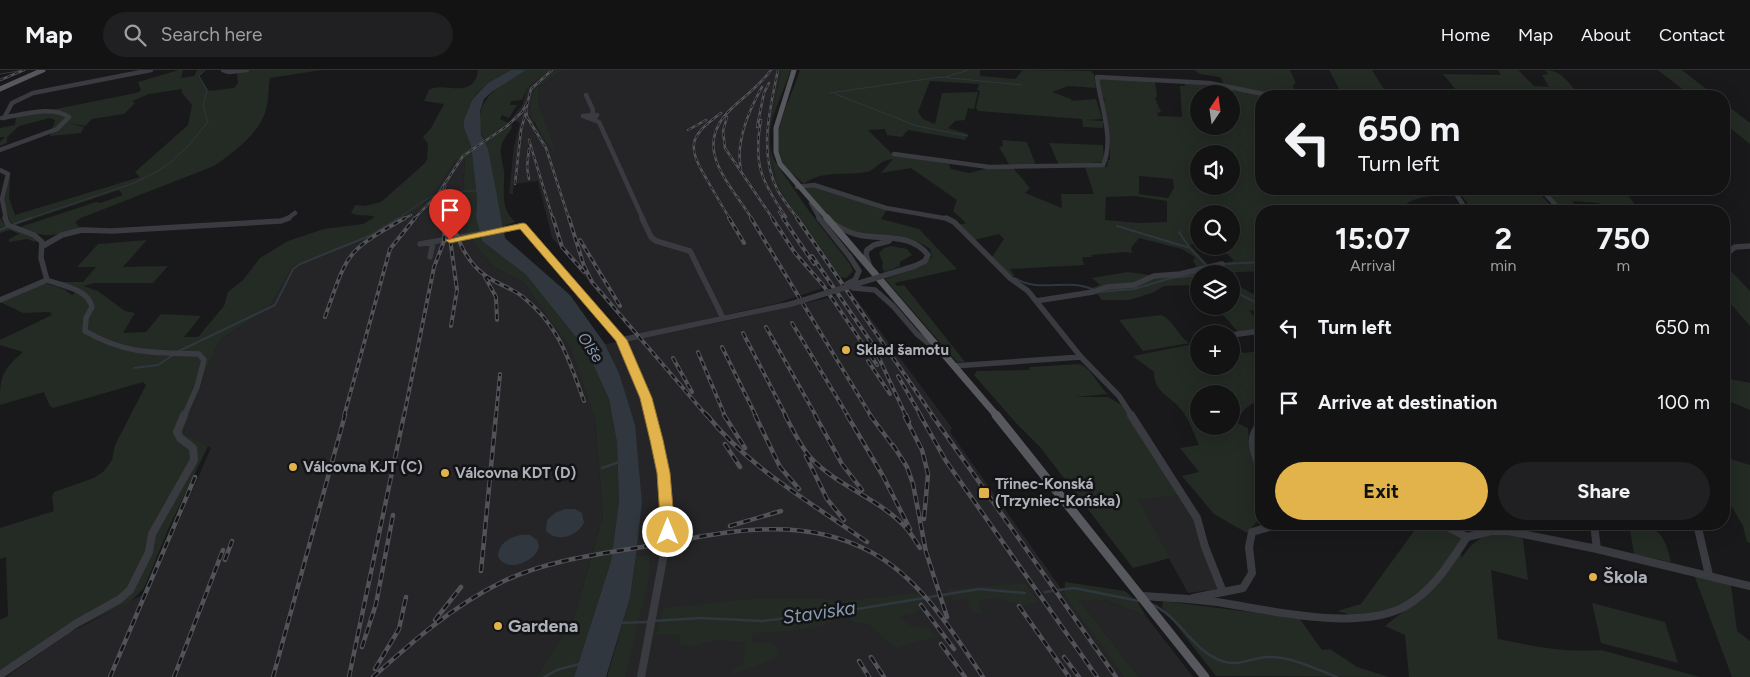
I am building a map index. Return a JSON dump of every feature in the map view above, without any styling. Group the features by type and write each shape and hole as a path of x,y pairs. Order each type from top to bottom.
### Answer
{"main road":[{"path":"0,89 43,70"},
{"path":"794,70 774,132 773,144 780,164 811,203 1031,456 1206,677"}],"street":[{"path":"2,118 12,103 33,93 152,70"},
{"path":"223,70 229,72 247,70"},
{"path":"894,154 989,167 1103,165 1106,158 1106,119 1098,77 1095,71"},
{"path":"1098,77 1210,83 1255,92"},
{"path":"586,95 593,110 593,116 606,134 651,237 656,241 690,251 723,318"},
{"path":"0,150 12,143 57,129 67,122 68,118 63,113 46,112 2,118"},
{"path":"0,170 8,174 2,198 2,208 10,225 33,234 42,243"},
{"path":"798,186 814,186 886,208 946,218 954,222 1010,278 1028,290 1081,357 1119,396 1197,518 1205,547 1223,592"},
{"path":"1546,195 1555,205"},
{"path":"811,203 817,215 857,266 858,276 837,290"},
{"path":"42,243 82,230 112,231 281,220 288,219 295,213"},
{"path":"621,340 792,304 915,266 925,261 928,255 920,246 905,241 858,235 843,230 825,217"},
{"path":"420,244 523,226 621,340 646,398 662,465 668,506 667,548 652,613 641,677"},
{"path":"872,271 866,255 867,250 874,245 885,242 905,241"},
{"path":"42,243 40,256 46,267 47,280"},
{"path":"430,257 433,243"},
{"path":"1730,251 1735,247 1750,246"},
{"path":"1036,300 1096,292 1107,287 1134,285 1154,276 1180,274 1222,264"},
{"path":"0,300 47,280 82,293 90,299 92,307 86,318 85,331 114,347 138,353 199,354 203,356 203,368 197,387 177,432 180,438 193,448 194,460 152,534 149,552 137,580 130,590 112,604 77,623 0,675"},
{"path":"837,290 867,287 881,293 916,334 945,356"},
{"path":"1240,334 1255,332"},
{"path":"954,366 1081,357"},
{"path":"1255,428 1250,440 1255,455"},
{"path":"1187,599 1243,588 1252,573 1249,547 1252,532 1256,530"},
{"path":"1453,530 1467,538"},
{"path":"1143,596 1187,599 1300,616 1363,618 1403,607 1435,584 1467,538 1491,530 1508,531 1597,549 1750,586"},
{"path":"1595,530 1597,549"},
{"path":"1698,530 1709,575"}],"shaded area":[{"path":"183,70 181,78 194,76 197,70 204,70 199,77 209,91 234,88 238,83 237,73 250,70 322,70 270,78 265,113 256,129 244,143 214,166 81,218 75,222 80,228 64,233 43,235 20,227 123,195 119,190 15,225 10,222 4,204 8,178 10,177 9,198 15,215 140,177 135,172 188,125 192,105 182,93 182,89 149,94 132,101 135,103 124,114 92,119 85,126 69,123 84,127 81,133 50,136 55,120 50,118 19,126 7,137 7,143 0,146 0,142 5,137 0,137 0,128 15,125 16,117 136,93 141,91 138,82"},
{"path":"478,70 511,70 488,83 477,93 464,120 464,128 471,146 477,198 476,218 482,241 526,275 587,351 609,399 617,443 619,501 611,561 574,677 536,677 574,618 603,516 595,418 572,350 524,283 494,267 477,248 468,231 463,191 465,159 456,159 438,188 417,209 367,236 293,266 269,308 221,339 206,370 183,433 208,446 169,527 144,588 130,602 40,645 0,672 0,620 8,616 6,557 0,559 0,528 54,511 52,497 54,492 94,478 104,471 112,460 115,445 146,385 143,382 53,408 50,406 44,392 0,405 0,388 3,375 10,364 23,352 0,345 0,340 52,315 50,312 23,313 0,302 45,283 64,289 72,295 76,292 59,282 83,282 96,267 77,267 98,244 147,240 123,267 168,266 153,283 94,283 83,286 98,291 125,311 135,313 123,333 146,332 161,314 201,316 184,337 198,337 224,306 228,292 243,280 260,258 288,241 324,229 363,224 375,217 351,213 355,205 364,206 381,202 427,160 428,144 423,137 431,128 444,104 424,101 429,90 442,87 464,88 475,80"},
{"path":"526,70 550,70 528,87 522,100 511,101 510,105 517,105 509,118 502,115 500,119 509,123 484,140 480,127 480,116 488,97 505,82"},
{"path":"550,70 555,70 541,81 533,93 534,124 557,158 538,101 539,87 563,70 781,70 770,132 770,154 775,175 789,203 840,277 952,428 950,432 1124,677 625,677 649,554 636,556 642,503 619,373 605,344 722,322 841,295 834,284 778,303 635,335 552,238 538,181 514,184 513,194 509,194 514,146 520,123 511,119 522,106 528,87"},
{"path":"555,70 563,70 539,87 538,101 558,160 536,125 531,103 534,92 541,81"},
{"path":"781,70 791,70 771,121"},
{"path":"800,70 980,70 980,76 1015,79 1023,70 1091,71 1094,75 1096,88 1068,86 1052,92 1071,99 1071,101 1096,99 1102,119 1086,120 1103,121 1103,128 1083,127 1082,119 978,111 976,108 980,91 977,90 979,84 930,81 918,112 923,119 935,124 942,93 978,92 974,109 968,108 965,120 955,121 948,128 968,134 965,140 908,130 902,137 887,135 885,129 868,130 893,155 949,164 951,169 969,173 985,169 1013,168 1030,188 1025,193 1062,208 1061,194 1094,194 1085,167 1107,167 1108,160 1110,160 1110,142 1103,100 1106,99 1103,98 1099,78 1155,80 1157,97 1155,98 1161,112 1157,113 1158,116 1182,117 1180,86 1185,86 1185,82 1204,85 1190,85 1190,135 1240,135 1240,91 1255,93 1255,195 1455,196 1420,198 1405,205 1255,205 1255,271 1240,272 1240,265 1208,265 1234,261 1228,255 1240,255 1240,205 1190,205 1190,254 1182,249 1139,238 1131,248 1132,253 1082,257 1084,265 1010,269 1015,276 1009,276 992,257 1004,239 999,234 974,240 959,225 966,223 953,211 957,200 911,168 881,173 893,159 883,162 869,171 825,175 804,184 786,167 778,155 776,146 780,125","holes":["1139,176 1173,179 1174,188 1168,198 1139,194","1134,196 1167,201 1167,222 1138,223 1105,220 1106,197"]},
{"path":"1194,70 1290,70 1296,83 1293,85 1294,90 1255,91 1240,88 1240,85 1224,84 1220,77 1200,74"},
{"path":"1329,70 1372,70 1384,90 1340,90"},
{"path":"1498,70 1518,70 1534,86 1549,87 1542,75 1548,74 1545,70 1551,71 1561,75 1575,90 1456,90 1443,74 1501,75"},
{"path":"1658,70 1682,70 1707,90 1683,90"},
{"path":"1730,108 1750,123 1750,144 1730,128"},
{"path":"511,124 512,128 505,137 501,154 504,171 505,204 515,222 503,226 485,143"},
{"path":"1002,140 1027,142 1036,166 1010,166 999,147 1003,146"},
{"path":"1049,143 1103,145 1104,162 1059,165"},
{"path":"770,147 774,160 809,211 850,264 853,271 846,278 840,277 786,200 778,183"},
{"path":"456,159 465,159 463,191 468,231 477,248 494,267 524,283 573,350 595,418 603,516 574,618 536,677 6,677 67,634 148,592 211,448 183,433 206,370 221,339 269,308 293,266 438,188"},
{"path":"810,186 887,210 881,219 919,229 957,269 895,283 897,286 904,285 965,362 957,362 885,279 922,266 932,257 930,249 913,240 864,234 847,229 833,220 815,201 805,189"},
{"path":"1461,195 1541,195 1550,205 1469,205"},
{"path":"1548,195 1628,195 1635,205 1601,205 1599,203 1572,201 1575,205 1557,205"},
{"path":"0,218 6,226 31,235 38,240 35,242 27,239 9,242 9,239 19,234 10,230 0,233"},
{"path":"891,246 907,249 912,255 900,262 900,266 885,272 882,268 883,263 879,253 884,248"},
{"path":"1192,255 1199,255 1208,265 1195,265 1193,261 1195,257"},
{"path":"1190,270 1190,285 1164,286 1152,293 1129,300 1102,300 1092,288 1100,285 1092,278 1128,272 1163,277"},
{"path":"1730,270 1750,291 1750,326 1730,303"},
{"path":"1240,286 1255,294 1255,312 1249,310 1255,318 1255,331 1240,333 1240,325 1232,325 1223,315 1240,315"},
{"path":"1161,315 1190,343 1143,351 1119,320"},
{"path":"1190,345 1190,375 1240,375 1240,349 1243,353 1255,352 1255,402 1246,408 1240,416 1240,385 1190,385 1190,424 1179,407 1157,385 1154,372 1133,356"},
{"path":"1079,364 1091,373 1108,394 1075,397 1108,397 1123,406 1180,495 1138,500 1170,558 1133,568 1040,447 974,375 977,371 1029,370 1030,367"},
{"path":"1730,379 1750,383 1750,410 1730,402"},
{"path":"1240,424 1248,428 1249,443 1255,467 1255,524 1247,533 1214,514 1182,476 1199,472 1180,448 1199,445 1195,435 1240,435"},
{"path":"1730,459 1750,465 1750,543 1747,542 1743,526 1730,503"},
{"path":"1180,495 1195,519 1218,589 1188,593 1137,500"},
{"path":"1449,530 1462,537 1459,545 1462,558 1473,544 1488,535 1505,533 1523,539 1528,580 1491,570 1498,639 1562,650 1601,650 1700,677 1409,677 1405,635 1385,626 1404,611 1352,615 1337,611 1361,604 1414,531"},
{"path":"1630,530 1654,530 1663,538 1671,562 1634,554"},
{"path":"649,554 649,578 625,677 607,677 630,598 636,556"},
{"path":"1694,575 1731,585 1737,631 1750,641 1750,677 1732,677"},
{"path":"1065,582 1125,591 1138,603 1146,616 1105,600 1079,600 1139,677 1124,677 1064,594"},
{"path":"1022,583 1026,585 1038,601 1024,606 995,598 978,601 983,613 972,613 968,599 953,600 946,590"},
{"path":"919,594 924,604 915,613 899,616 909,625 929,628 938,638 917,641 896,648 867,623 857,623 846,617 845,601"},
{"path":"751,599 822,599 833,601 834,620 805,629 754,633 751,640 757,643 773,643 780,651 774,659 731,675 733,670 744,663 745,642 716,640 697,646 681,646 679,635 656,635 664,608"},
{"path":"1078,599 1105,600 1146,616 1193,677 1139,677"},
{"path":"1163,601 1299,618 1322,650 1330,649 1357,667 1389,677 1216,676 1162,607"},
{"path":"1592,603 1665,622 1678,663 1601,643"}],"water":[{"name":"Olše","path":"511,70 526,70 484,99 480,111 481,134 488,149 505,238 570,295 605,344 619,373 635,425 642,503 636,556 630,598 606,677 574,677 611,561 619,501 617,443 609,399 587,351 526,275 482,241 476,218 477,198 471,146 464,128 464,120 472,100 477,94 488,83"},
{"path":"565,509 575,509 582,513 584,523 581,528 572,534 561,537 551,535 546,531 547,520 555,513"},
{"path":"520,535 530,535 537,540 539,547 532,557 526,561 520,564 507,564 498,556 500,548 508,540"}],"waterway":[{"path":"0,74 25,70"},
{"path":"28,219 134,183 170,163 188,146 208,122 203,106 207,90 199,76 205,70"},
{"path":"946,77 968,70"},
{"path":"830,93 940,77 1021,85"},
{"path":"835,94 917,126 968,136"},
{"path":"398,219 427,199 443,193 478,191"},
{"path":"14,224 31,218"},
{"path":"177,352 275,305 293,269 300,264 369,236 399,218"},
{"path":"1117,226 1190,248 1206,265"},
{"path":"0,230 7,227"},
{"path":"1179,232 1189,247"},
{"path":"1224,264 1255,262"},
{"path":"1098,292 1134,289 1171,278 1190,276"},
{"path":"1015,278 1034,285 1074,285 1094,290"},
{"path":"1240,294 1255,302"},
{"path":"134,368 158,365 173,355"},
{"path":"602,468 619,462"},
{"name":"Staviska","path":"1045,592 1074,588 1139,601"},
{"name":"Staviska","path":"653,621 701,618 762,621 839,612 979,589 1025,593"},
{"name":"Staviska","path":"1151,604 1161,609 1170,617 1202,650 1222,661 1233,663 1276,657 1303,664 1337,677"},
{"name":"Staviska","path":"620,623 648,622"},
{"path":"544,677 557,670 579,664"}],"railway":[{"path":"0,80 24,70"},
{"path":"552,70 531,89 526,109 527,117 546,148 569,219"},
{"path":"752,219 724,178 714,151 714,137 720,122 771,70"},
{"path":"778,70 769,115 768,162 778,191 798,219"},
{"path":"757,127 764,93 769,83"},
{"path":"741,170 741,138 752,107 762,87"},
{"path":"414,219 438,194 463,156 507,126 522,112 527,103"},
{"path":"515,184 521,130 526,112"},
{"path":"721,113 697,135 694,149 700,167 730,219"},
{"path":"727,117 723,131 725,148 773,219"},
{"path":"688,130 706,120"},
{"path":"761,120 758,149 761,172 770,193 786,217"},
{"path":"529,140 553,219"},
{"path":"529,149 527,167 529,179"},
{"path":"445,185 444,203 450,219"},
{"path":"779,212 784,219"},
{"path":"405,218 411,215"},
{"path":"325,317 344,267 351,256 370,239 405,218"},
{"path":"344,416 390,249 415,218"},
{"path":"450,218 460,242 473,264 490,279 523,297 546,320 561,344 584,401"},
{"path":"553,218 562,247 584,272"},
{"path":"569,218 584,266 592,282 707,416"},
{"path":"729,218 744,243"},
{"path":"751,218 871,416"},
{"path":"772,218 795,253 823,285 877,365"},
{"path":"783,218 814,264"},
{"path":"797,218 933,416"},
{"path":"404,416 434,267 444,241 445,220"},
{"path":"449,231 457,290 451,326"},
{"path":"580,240 620,306"},
{"path":"812,256 873,345 906,416"},
{"path":"485,277 496,297 497,320"},
{"path":"792,323 848,416"},
{"path":"766,327 816,416"},
{"path":"743,333 786,416"},
{"path":"722,347 756,416"},
{"path":"698,352 725,416"},
{"path":"673,358 692,392"},
{"path":"868,361 890,394"},
{"path":"496,416 500,374"},
{"path":"898,376 921,416"},
{"path":"704,412 707,415"},
{"path":"273,677 345,415"},
{"path":"349,677 404,415"},
{"path":"481,571 496,415"},
{"path":"707,415 742,452 762,469 867,542"},
{"path":"724,415 745,448"},
{"path":"755,415 780,467 799,489"},
{"path":"785,415 800,443 811,458 834,477 885,509 909,531 920,548"},
{"path":"815,415 842,464 862,490"},
{"path":"847,415 883,476 910,529"},
{"path":"870,415 896,450"},
{"path":"906,415 909,422"},
{"path":"920,415 946,461 1097,677"},
{"path":"932,415 1116,677"},
{"path":"905,417 922,450 928,474 924,519"},
{"path":"725,444 740,467"},
{"path":"893,445 907,467 913,484 926,552 947,617"},
{"path":"806,456 827,499 844,520"},
{"path":"110,677 195,477"},
{"path":"730,526 781,511"},
{"path":"362,647 376,604 393,515"},
{"path":"373,677 449,614 483,592 517,575 552,564 588,556 729,532 786,529 815,533 843,540 871,552 889,563 905,576 934,607 983,677"},
{"path":"225,560 232,541"},
{"path":"174,677 223,550"},
{"path":"435,620 461,587"},
{"path":"375,669 399,629 406,597"},
{"path":"921,605 954,649"},
{"path":"1019,606 1069,677"},
{"path":"941,644 965,677"},
{"path":"871,657 884,677"},
{"path":"1064,657 1079,677"},
{"path":"859,661 869,677"}],"place":[{"name":"Sklad šamotu","path":"846,350"},
{"name":"Válcovna KJT (C)","path":"293,467"},
{"name":"Válcovna KDT (D)","path":"445,473"},
{"name":"Třinec-Konská (Trzyniec-Końska)","path":"984,493"},
{"name":"Škola","path":"1593,577"},
{"name":"Gardena","path":"498,626"}],"route":[{"path":"450,240 523,226 621,340 646,398 664,473 668,506 668,532"}]}
